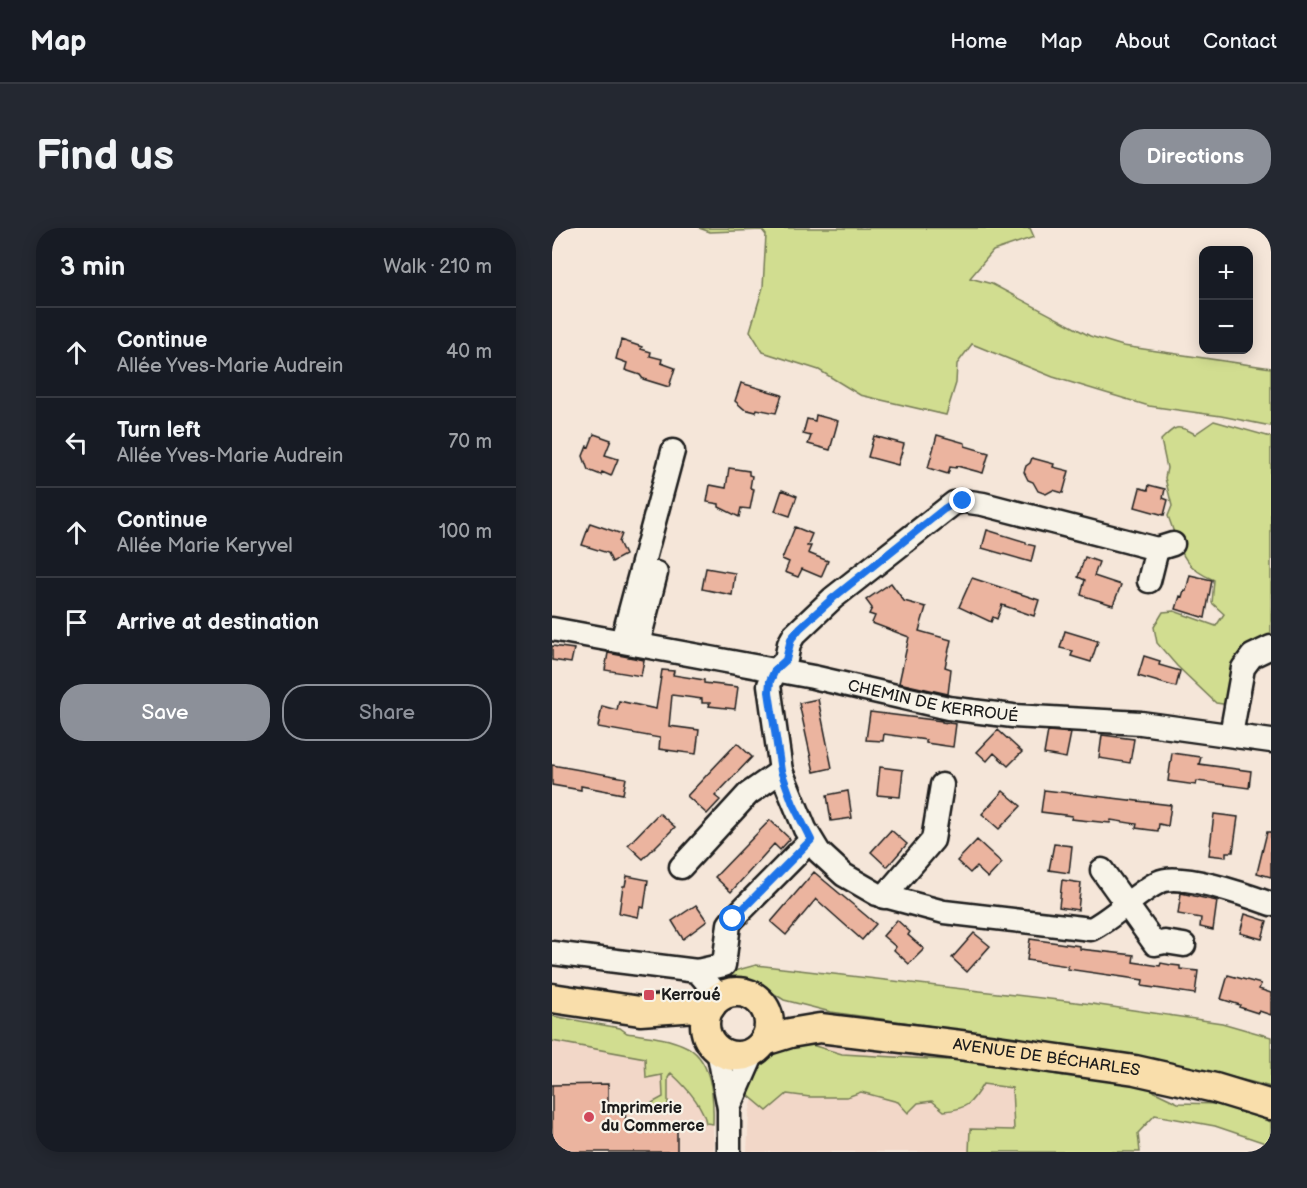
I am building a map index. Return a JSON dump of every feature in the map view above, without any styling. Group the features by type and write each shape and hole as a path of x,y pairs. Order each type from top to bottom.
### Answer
{"main road":[{"path":"552,998 640,1011 715,1001 727,994 744,993 753,996 765,1008 769,1024 759,1046 736,1056 640,1011"},
{"path":"714,1045 706,1023 715,1001"},
{"name":"AVENUE DE BÉCHARLES","path":"765,1008 820,1028 1097,1064 1183,1080 1271,1105"},
{"name":"AVENUE DE BÉCHARLES","path":"759,1046 790,1033 820,1028"}],"street":[{"path":"630,643 678,460"},
{"path":"1149,581 1165,547 983,504 963,501 954,503 817,611 794,635 789,644 786,660 775,670 770,681 769,692 781,771 793,804 811,840 836,869 861,886 884,897 944,912 1090,929 1166,879 1227,889 1271,904"},
{"name":"CHEMIN DE KERROUÉ","path":"552,629 846,684 948,708 1013,716 1125,722 1271,741"},
{"path":"1231,735 1243,668 1252,656 1271,647"},
{"path":"681,867 748,795 781,771"},
{"path":"884,897 933,840 942,784"},
{"path":"552,953 697,971 724,965 729,924 811,840"},
{"path":"1102,870 1155,944 1165,942 1184,945"},
{"path":"697,971 715,1001"},
{"path":"714,1045 729,1108 729,1152"},
{"path":"729,1108 759,1046"}],"shaded area":[{"path":"552,1016 620,1028 627,1033 682,1044 691,1049 703,1061 711,1089 714,1152 552,1152"},
{"path":"840,1045 1059,1069 1062,1152 747,1152 749,1113 756,1087 791,1048"}],"green space":[{"path":"699,228 1030,228 1034,237 993,251 970,278 992,284 1090,336 1123,346 1271,368 1271,426 1149,406 1053,377 972,344 957,364 956,383 946,415 860,395 819,370 763,352 750,331 763,287 766,235 762,230 710,232"},
{"path":"1214,421 1271,437 1271,645 1229,705 1216,703 1177,666 1157,643 1154,627 1163,612 1174,611 1216,626 1224,614 1212,603 1214,580 1203,575 1188,562 1175,537 1168,516 1172,506 1165,478 1167,468 1161,440 1173,429 1180,428 1195,434"},
{"path":"756,965 1092,1004 1222,1023 1271,1037 1271,1087 1107,1052 831,1012 784,1000 750,981 733,978 717,982 719,975"},
{"path":"552,1016 670,1040 693,1051 706,1068 709,1078 712,1090 713,1124 706,1123 697,1102 671,1073 668,1078 668,1106 652,1107 650,1104 663,1097 662,1075 646,1078 645,1058 552,1041"},
{"path":"798,1041 842,1054 982,1062 1064,1076 1147,1085 1155,1092 1178,1103 1220,1104 1271,1122 1271,1145 1215,1126 1155,1115 1138,1133 1140,1152 969,1152 970,1129 1014,1130 1012,1088 983,1084 968,1104 944,1111 932,1101 918,1103 908,1113 898,1102 861,1092 847,1097 810,1097 787,1094 767,1111 748,1095 756,1072 762,1060 770,1052"}],"building":[{"path":"621,340 642,347 641,349 651,352 650,356 662,359 661,363 675,368 669,387 643,379 640,375 625,370 627,363 616,359"},
{"path":"741,383 782,395 776,413 744,409 735,401"},
{"path":"816,415 838,421 830,450 808,444 811,436 803,434 807,419 815,421"},
{"path":"594,434 611,440 605,455 618,459 611,476 588,470 583,456"},
{"path":"937,435 989,453 983,473 957,466 956,468 950,467 948,474 928,468"},
{"path":"874,436 904,444 898,465 868,457"},
{"path":"1032,458 1069,471 1063,493 1053,490 1046,494 1038,491 1033,482 1028,480 1024,472"},
{"path":"729,468 749,471 749,475 752,476 750,488 754,489 750,509 741,508 739,517 719,507 719,504 707,502 710,485 726,488"},
{"path":"1149,485 1165,489 1163,498 1168,500 1164,515 1135,507 1140,488 1148,490"},
{"path":"782,490 797,496 790,516 775,511"},
{"path":"590,523 622,534 619,542 625,555 612,562 608,553 582,545"},
{"path":"795,527 812,534 807,546 811,546 808,553 828,561 821,577 802,569 798,577 785,572 789,562 782,559"},
{"path":"987,530 1035,546 1031,562 982,548"},
{"path":"1085,557 1099,562 1094,576 1121,585 1113,605 1081,595 1085,580 1078,577"},
{"path":"706,568 735,573 732,595 702,589"},
{"path":"1190,575 1212,580 1205,618 1176,609 1180,596 1182,597 1184,590 1186,591"},
{"path":"972,578 1039,600 1034,616 1002,605 997,619 993,617 991,622 959,607"},
{"path":"891,583 904,601 926,607 919,631 951,640 945,667 951,669 948,694 899,683 909,637 872,623 875,616 869,614 872,608 866,600"},
{"path":"1065,631 1098,641 1091,662 1071,656 1073,651 1060,648"},
{"path":"552,646 574,649 571,663 552,660"},
{"path":"608,653 644,660 641,676 605,670"},
{"path":"1144,656 1160,661 1159,665 1180,671 1176,687 1138,676"},
{"path":"662,670 674,671 673,675 704,680 704,683 738,687 735,709 709,706 710,703 702,703 702,699 672,695 669,726 699,730 696,754 659,749 660,738 598,727 602,706 617,710 619,701 656,709"},
{"path":"818,699 832,768 814,772 799,703"},
{"path":"870,712 956,724 953,747 926,743 926,740 884,734 883,741 866,740"},
{"path":"998,730 1022,752 1008,766 994,753 987,761 977,752"},
{"path":"1048,731 1071,733 1066,758 1044,754"},
{"path":"1102,735 1134,739 1130,763 1099,758"},
{"path":"737,743 752,757 715,796 720,800 707,814 687,796"},
{"path":"1172,753 1201,757 1199,764 1251,771 1249,788 1197,781 1196,785 1168,781"},
{"path":"552,765 626,778 623,794 581,786 581,790 552,785"},
{"path":"880,767 903,770 900,797 877,795"},
{"path":"1044,790 1171,805 1168,826 1159,824 1158,831 1136,828 1137,824 1111,820 1110,823 1071,819 1072,816 1041,812"},
{"path":"848,791 852,818 831,821 827,795"},
{"path":"1003,791 1021,806 999,829 982,814"},
{"path":"659,813 675,827 643,859 628,845"},
{"path":"1214,814 1238,817 1233,852 1226,852 1226,857 1209,855"},
{"path":"770,820 790,839 780,850 774,844 731,892 715,877"},
{"path":"891,830 907,844 887,867 871,852"},
{"path":"1267,832 1271,832 1271,877 1257,873"},
{"path":"977,840 1002,863 988,878 976,867 970,873 957,861"},
{"path":"1054,844 1072,846 1069,873 1049,870"},
{"path":"814,872 876,924 862,940 816,899 786,935 771,922"},
{"path":"627,876 648,880 644,908 640,907 638,917 619,913"},
{"path":"1062,880 1081,883 1078,910 1059,907"},
{"path":"1181,893 1217,901 1213,930 1200,927 1201,918 1178,914"},
{"path":"696,905 707,921 683,939 672,921"},
{"path":"1245,914 1267,921 1262,939 1240,933"},
{"path":"897,920 910,932 908,935 924,949 909,964 894,950 896,947 883,936"},
{"path":"974,933 990,946 967,972 952,958"},
{"path":"1030,939 1080,946 1080,949 1134,955 1133,962 1160,966 1161,963 1180,966 1180,969 1198,971 1195,994 1142,986 1143,980 1067,969 1068,966 1027,960"},
{"path":"1228,975 1261,984 1259,989 1271,993 1271,1015 1239,1007 1240,1005 1221,999"},
{"name":"Imprimerie du Commerce","path":"608,1084 608,1104 625,1103 626,1130 677,1130 677,1152 552,1152 552,1085"}],"place":[{"name":"Kerroué","path":"649,995"},
{"name":"Imprimerie du Commerce","path":"589,1117"}],"route":[{"path":"733,919 811,840 793,804 781,771 769,692 770,681 775,670 786,660 791,639 817,611 833,598 944,509 963,501"}]}
